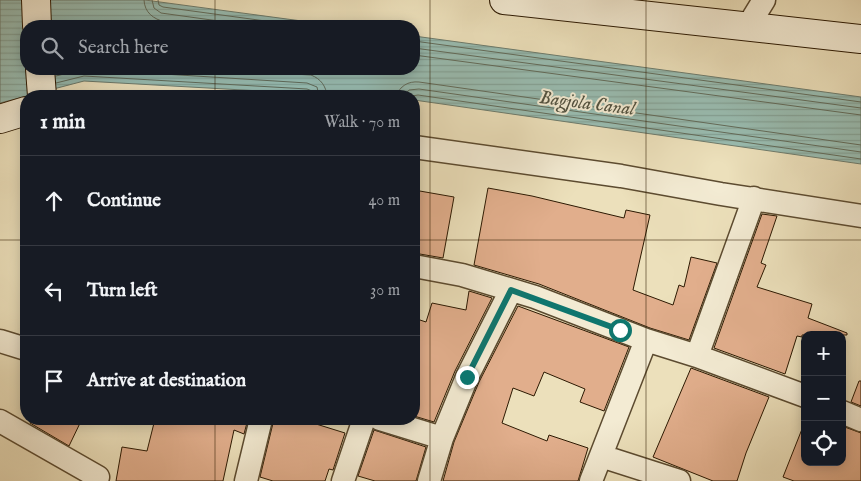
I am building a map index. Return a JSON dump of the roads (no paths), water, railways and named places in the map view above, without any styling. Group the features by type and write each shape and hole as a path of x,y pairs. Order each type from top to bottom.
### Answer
{"street":[{"path":"36,0 38,20"},
{"path":"504,0 861,39"},
{"path":"748,26 764,0"},
{"path":"40,75 42,90"},
{"path":"0,119 20,113"},
{"path":"420,148 621,176 861,216"},
{"path":"698,356 754,198"},
{"path":"420,267 462,275 534,297 646,340 698,356 801,395"},
{"path":"429,481 442,438 467,377 511,290"},
{"path":"591,481 646,340"},
{"path":"0,342 20,347"},
{"path":"846,414 861,420"},
{"path":"0,421 98,477"},
{"path":"246,481 260,425"},
{"path":"343,481 362,425"},
{"path":"400,425 442,438"},
{"path":"601,456 679,481"}],"water":[{"name":"Bagjola Canal","path":"0,0 145,0 294,20 20,20 20,75 420,75 420,37 861,97 861,164 420,101 420,90 243,90 84,81 50,90 20,90 20,98 0,103"}]}
